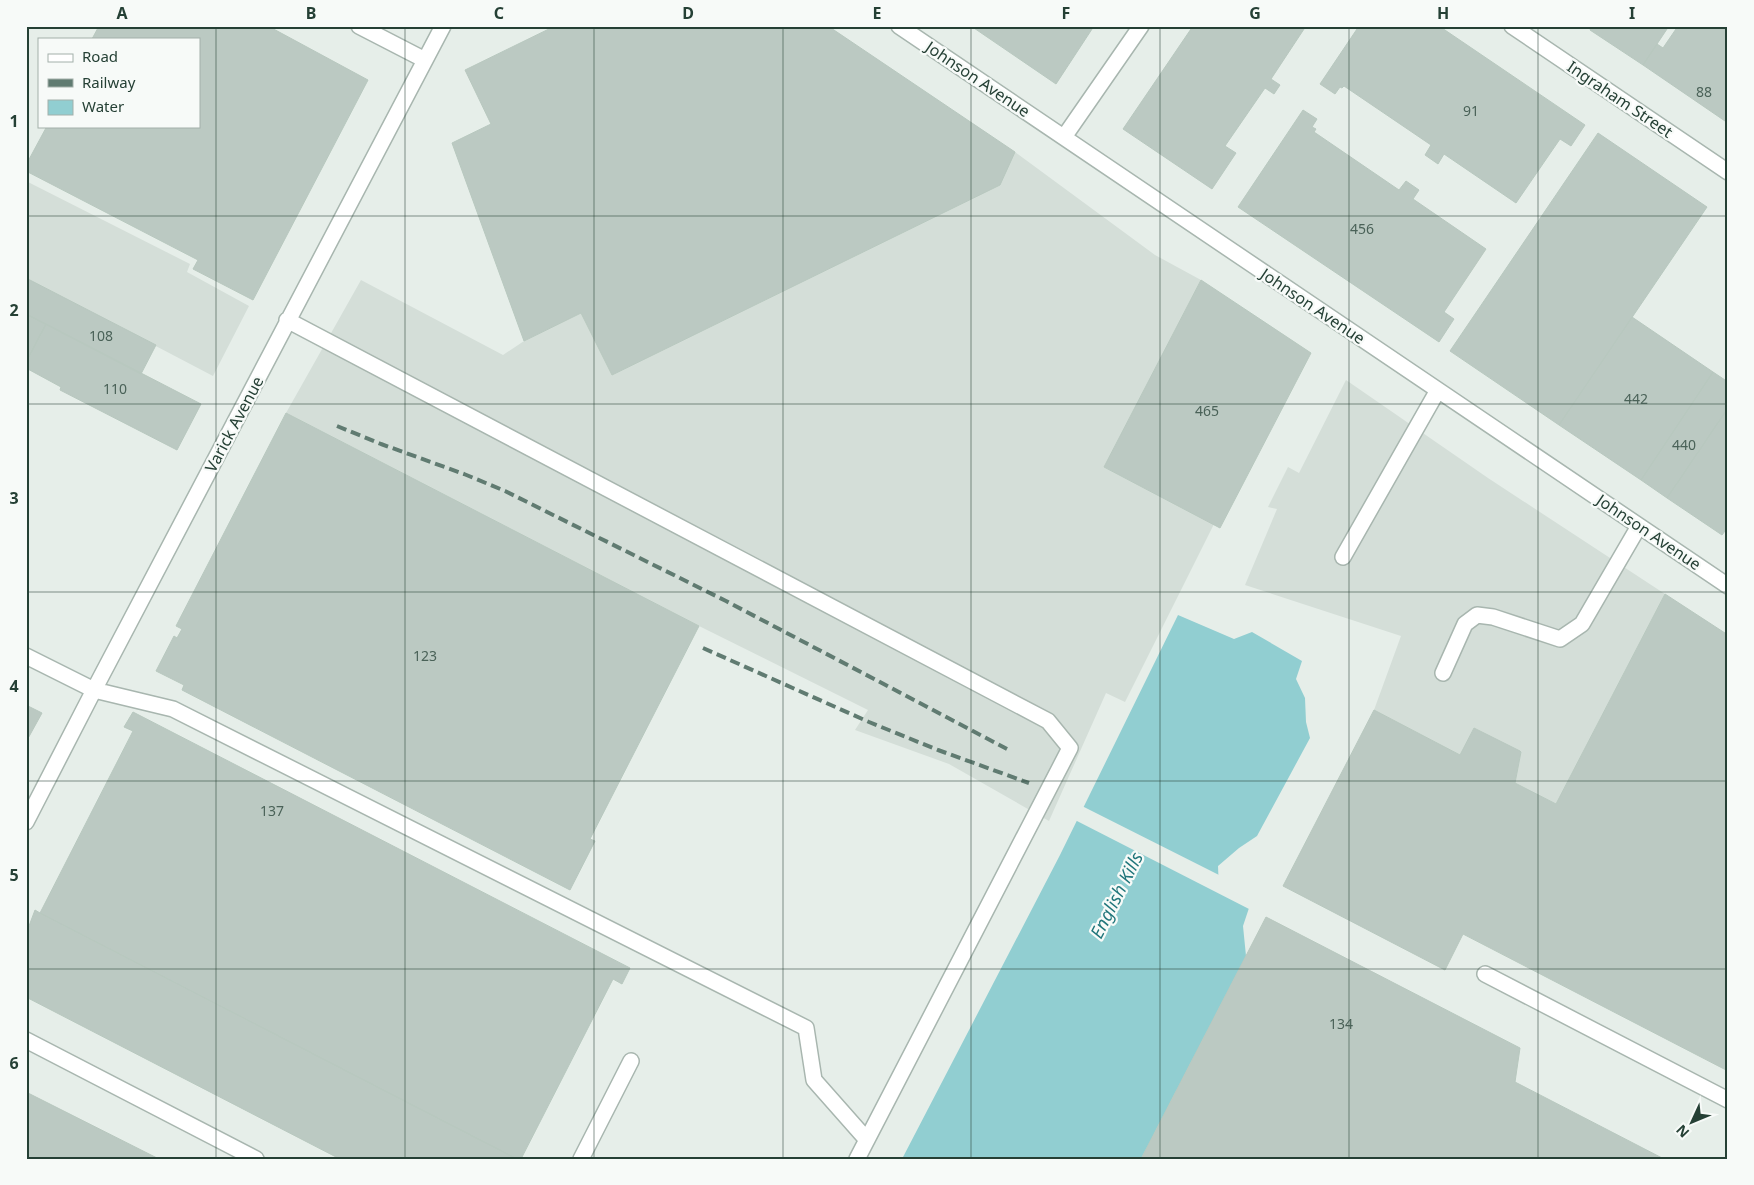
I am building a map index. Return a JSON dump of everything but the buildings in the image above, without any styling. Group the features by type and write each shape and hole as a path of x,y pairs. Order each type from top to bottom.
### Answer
{"street":[{"path":"359,26 425,60"},
{"name":"Varick Avenue","path":"26,822 287,320 443,26"},
{"name":"Johnson Avenue","path":"898,26 1728,586"},
{"path":"1064,138 1141,26"},
{"name":"Ingraham Street","path":"1512,26 1728,172"},
{"path":"287,320 1048,721 1070,748 857,1159"},
{"path":"1343,557 1438,390"},
{"path":"1443,673 1465,624 1477,615 1493,617 1560,639 1582,624 1640,526"},
{"path":"26,656 94,690 173,709 806,1028 814,1080 866,1140"},
{"path":"1485,974 1728,1100"},
{"path":"26,1040 256,1159"},
{"path":"581,1159 631,1061"}],"shaded area":[{"path":"1015,152 1155,255 1201,280 1104,467 1214,524 1125,702 1106,693 1049,821 949,764 855,730 868,710 699,626 286,413 361,280 503,355 524,341 581,313 612,375"},
{"path":"26,181 190,264 187,272 249,306 213,376 26,278"},
{"path":"1346,380 1488,478 1665,594 1556,804 1515,783 1521,752 1474,728 1460,755 1374,710 1401,636 1245,585 1277,509 1268,507 1288,467 1299,473"}],"water":[{"name":"English Kills","path":"1178,615 1234,639 1252,632 1302,661 1296,679 1305,698 1306,722 1310,738 1257,836 1218,866 1219,890 1250,905 1243,926 1246,956 1141,1159 902,1159 1060,855"}],"pier":[{"path":"1082,806 1221,876 1221,888 1252,903 1251,910 1075,820"}],"railway":[{"path":"337,426 505,491 726,601 1007,749"},
{"path":"703,648 869,722 938,750 1029,783"}]}
